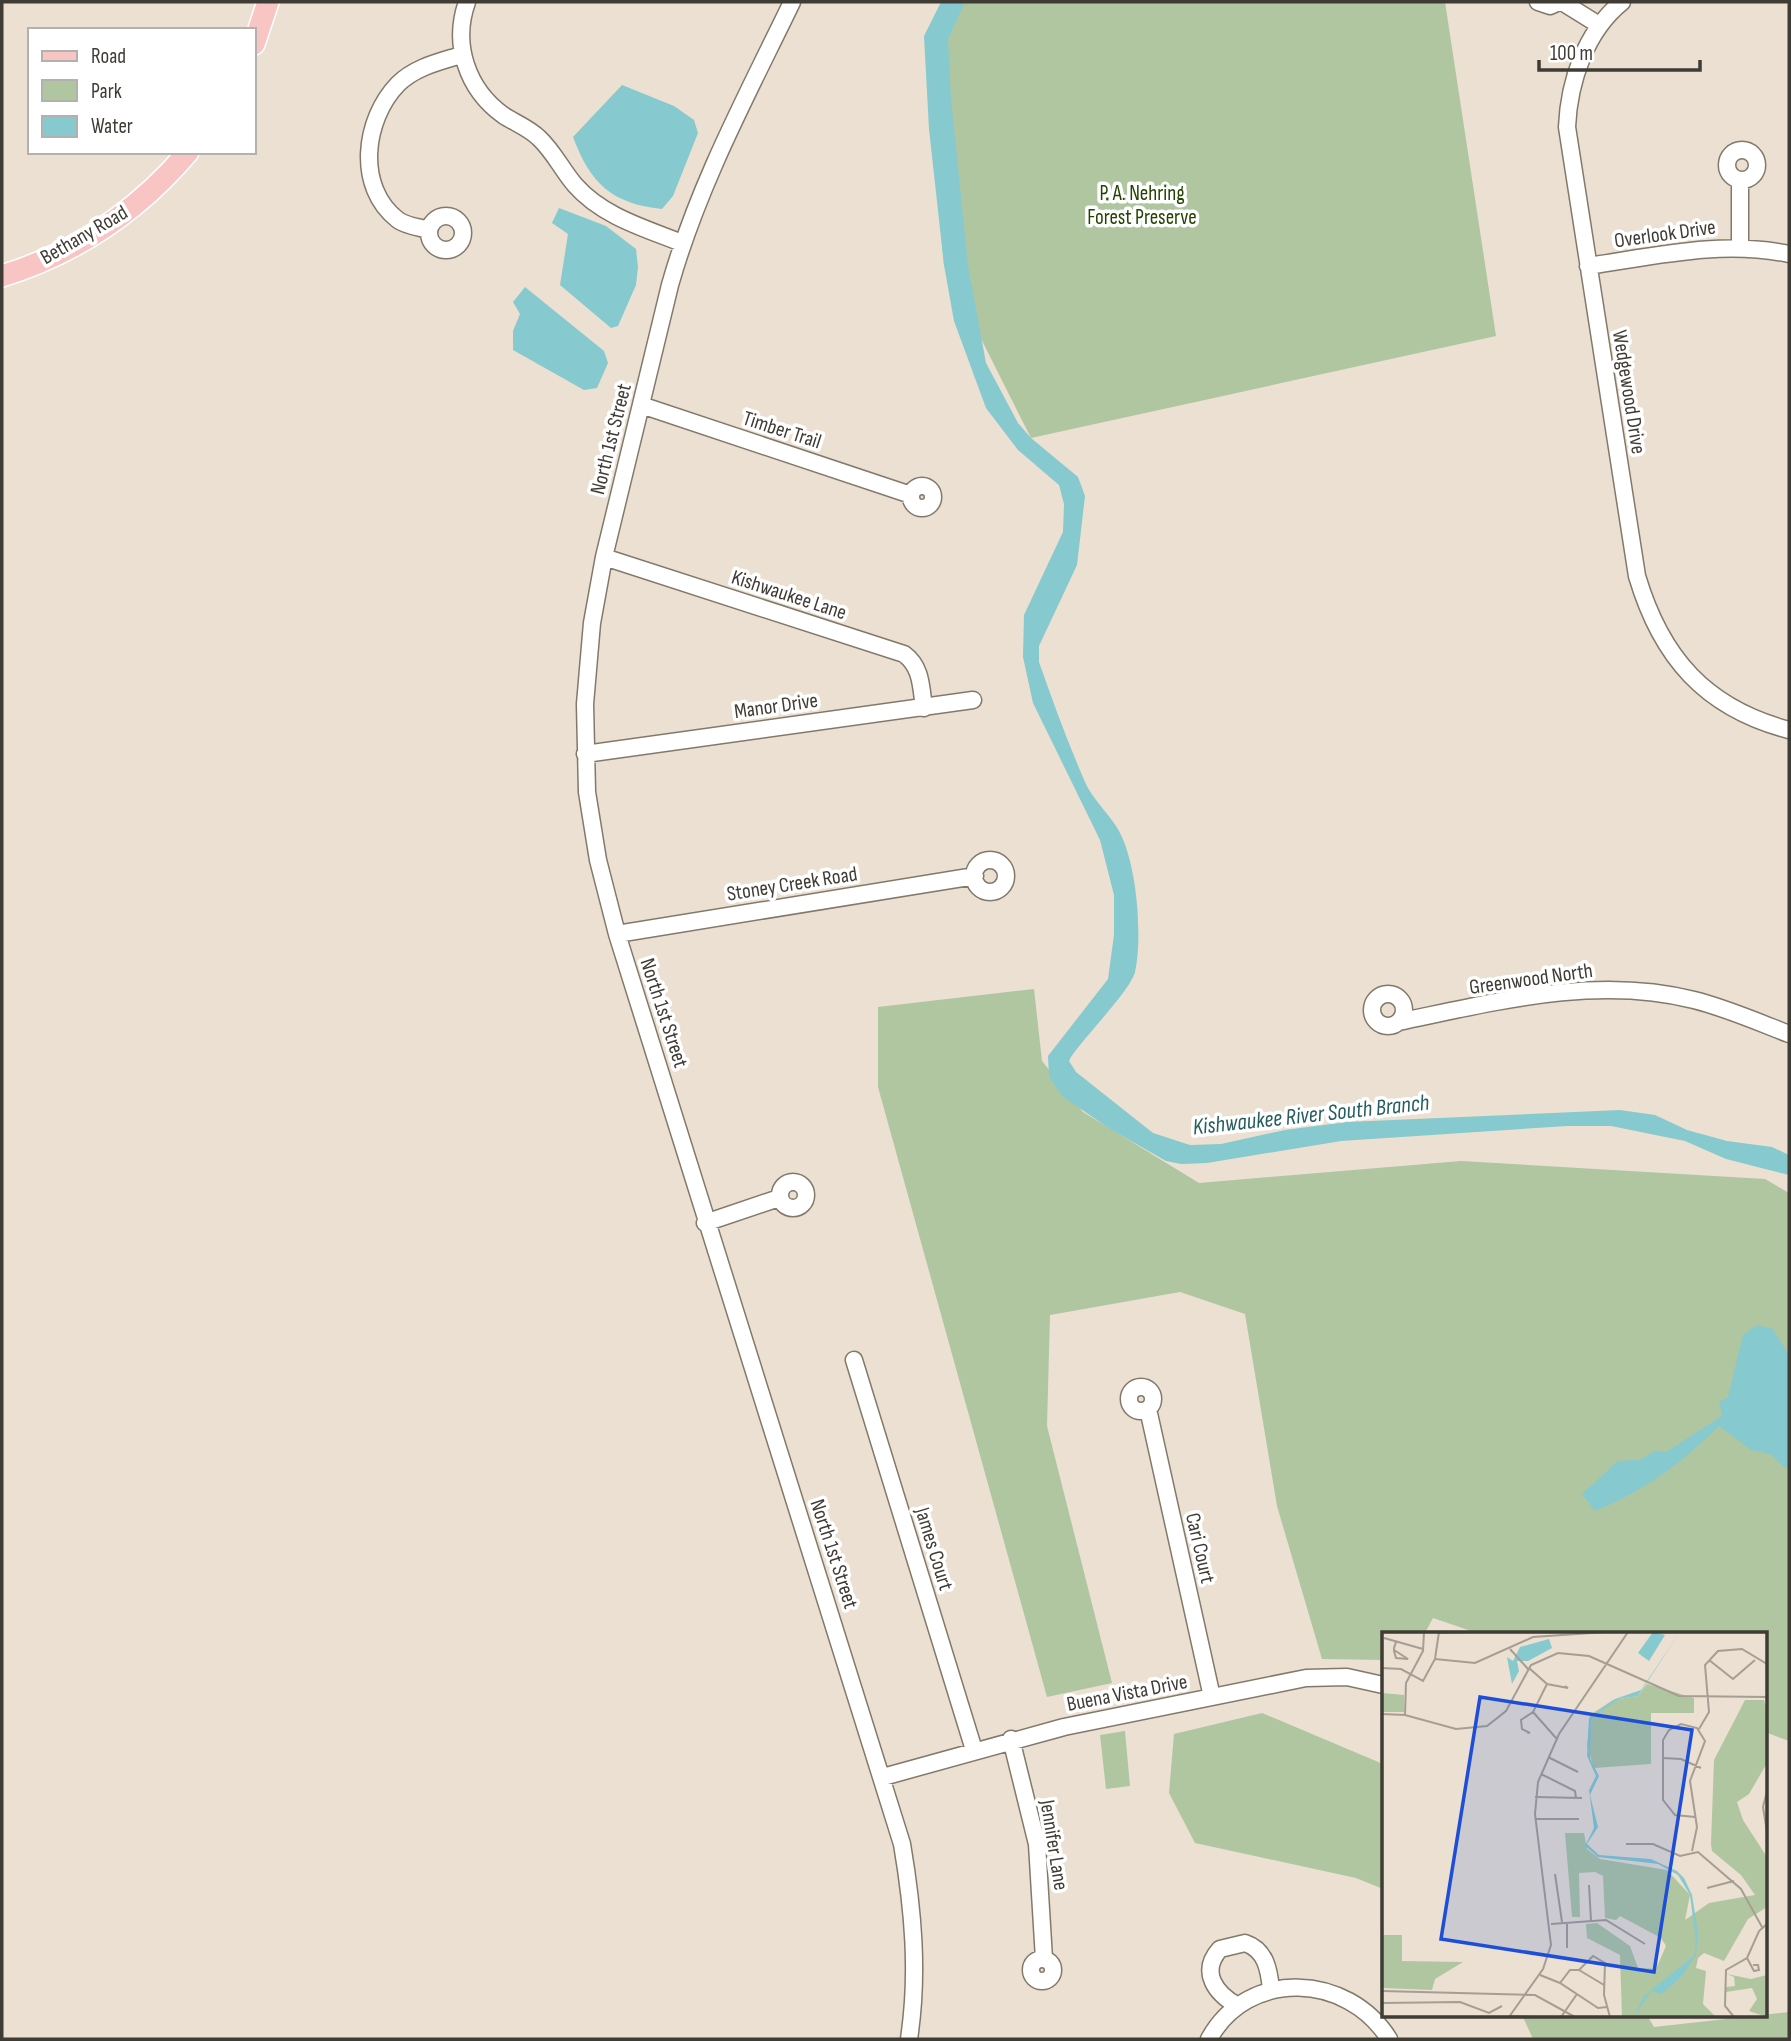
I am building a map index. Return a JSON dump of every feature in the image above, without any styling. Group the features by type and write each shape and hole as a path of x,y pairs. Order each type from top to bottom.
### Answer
{"main road":[{"path":"256,38 268,2"},
{"name":"Bethany Road","path":"2,276 49,258 120,218 138,204 186,154"}],"street":[{"path":"467,2 461,26 461,55 487,101 538,136 585,196 618,217 682,243"},
{"name":"North 1st Street","path":"792,2 722,144 682,243 604,557 592,623 585,704 585,754 590,818 617,934 705,1223 883,1777 902,1844 911,1896 914,1990 909,2039"},
{"path":"1538,2 1550,6 1561,2 1599,25"},
{"name":"Wedgewood Drive","path":"1622,2 1599,25 1576,77 1568,117 1569,143 1637,576 1652,621 1678,662 1710,694 1760,722 1789,730"},
{"path":"429,230 401,222 387,208 373,180 369,161 370,136 379,111 398,84 429,65 461,55"},
{"path":"1740,180 1740,247"},
{"name":"Overlook Drive","path":"1588,266 1699,248 1740,247 1789,254"},
{"name":"Timber Trail","path":"641,405 911,495"},
{"name":"Kishwaukee Lane","path":"604,557 904,654 915,663 918,671 924,708"},
{"name":"Manor Drive","path":"585,754 973,700"},
{"name":"Stoney Creek Road","path":"617,934 975,876"},
{"name":"Greenwood North","path":"1398,1022 1539,995 1607,990 1692,999 1789,1034"},
{"path":"705,1223 779,1198"},
{"name":"James Court","path":"854,1360 974,1750"},
{"name":"Cari Court","path":"1148,1409 1212,1697"},
{"name":"Buena Vista Drive","path":"883,1777 1011,1740 1319,1676 1347,1677 1382,1685"},
{"name":"Jennifer Lane","path":"1011,1740 1037,1844 1044,1959"},
{"path":"1238,2006 1219,1993 1211,1978 1211,1964 1220,1949 1245,1943 1258,1950 1266,1964 1271,1989"},
{"path":"1209,2039 1219,2022 1238,2006 1271,1989 1320,1989 1343,1997 1364,2010 1389,2039"}],"green space":[{"name":"P. A. Nehring Forest Preserve","path":"943,2 1445,2 1496,336 1031,438 944,265 928,97"},
{"path":"1034,989 1042,1061 1083,1112 1199,1183 1461,1161 1765,1179 1789,1193 1789,1741 1766,1732 1766,1632 1474,1632 1433,1618 1426,1632 1382,1632 1382,1660 1322,1659 1277,1506 1245,1314 1180,1292 1050,1315 1047,1426 1112,1683 1047,1697 878,1087 878,1007"},
{"path":"1262,1713 1382,1764 1382,1889 1356,1878 1195,1843 1169,1793 1174,1734"},
{"path":"1125,1731 1130,1786 1106,1789 1100,1735"},
{"path":"1789,2012 1789,2039 1533,2039 1522,2016 1648,2016 1654,2027"}],"water":[{"path":"941,2 965,2 948,39 951,98 968,266 986,363 1018,423 1031,438 1078,477 1085,496 1077,565 1039,646 1039,662 1085,782 1123,840 1129,857 1136,898 1138,939 1135,972 1125,990 1071,1057 1069,1061 1076,1072 1153,1133 1190,1145 1221,1144 1285,1130 1347,1122 1620,1110 1655,1115 1687,1130 1727,1141 1772,1147 1789,1155 1789,1175 1726,1159 1685,1141 1611,1126 1567,1126 1341,1141 1207,1163 1181,1164 1166,1161 1110,1129 1062,1096 1049,1077 1048,1056 1108,979 1114,935 1114,895 1100,840 1033,703 1023,657 1024,615 1063,532 1064,504 1059,485 1018,450 986,408 954,321 944,265 929,129 924,36"},
{"path":"622,85 674,106 694,120 698,133 673,196 662,209 629,202 605,188 587,167 573,137"},
{"path":"559,208 606,226 636,249 636,285 618,326 611,328 560,285 568,234 552,223"},
{"path":"525,287 604,351 608,363 597,388 584,390 513,350 513,331 520,314 513,302"},
{"path":"1757,1325 1773,1329 1789,1355 1789,1468 1785,1468 1770,1454 1751,1450 1719,1426 1662,1475 1630,1495 1595,1511 1582,1494 1618,1461 1639,1460 1655,1451 1666,1452 1722,1416 1719,1402 1728,1397 1743,1335"}],"water label":[{"name":"Kishwaukee River South Branch","path":"1311,1115"}]}
